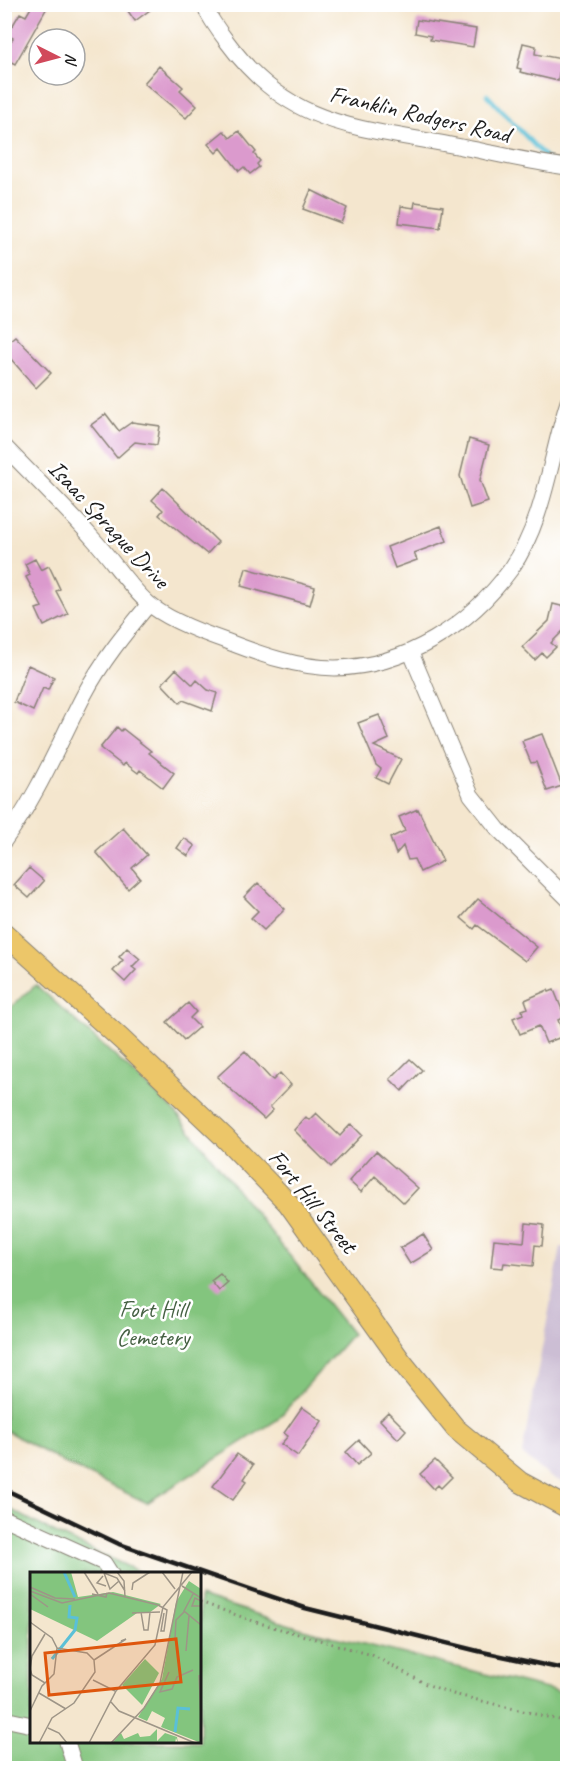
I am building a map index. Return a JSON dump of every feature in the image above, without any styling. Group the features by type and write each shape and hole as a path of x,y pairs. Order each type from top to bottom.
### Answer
{"main road":[{"name":"Fort Hill Street","path":"4,933 121,1038 224,1137 288,1203 401,1361 456,1429 520,1482 567,1508"}],"street":[{"name":"Franklin Rodgers Road","path":"203,4 214,26 251,72 274,92 300,107 375,132 567,167"},
{"name":"Isaac Sprague Drive","path":"4,446 72,514 149,604 209,635 291,662 335,668 411,653 429,644 457,624 511,568 536,517 567,402"},
{"path":"4,841 38,792 85,693 107,656 149,604"},
{"path":"411,653 471,795 498,829 567,899"},
{"path":"4,1518 104,1563 110,1572"},
{"path":"4,1719 30,1725"},
{"path":"67,1743 75,1768"}],"path":[{"path":"201,1602 256,1622 372,1655 426,1684 453,1694 567,1722"}],"shaded area":[{"path":"561,1247 568,1247 567,1484 550,1477 522,1454"}],"green space":[{"name":"Fort Hill Cemetery","path":"36,985 173,1109 352,1334 277,1420 147,1503 66,1464 5,1430 4,1013"},
{"path":"4,1506 59,1535 140,1572 30,1572 30,1743 201,1743 201,1596 303,1629 567,1694 567,1768 5,1768"}],"building":[{"path":"33,4 49,4 36,27 27,27 27,43 15,64 4,58 4,53 13,38 7,35 20,13 26,16"},
{"path":"123,4 158,4 135,21"},
{"path":"417,20 476,29 473,47 430,40 431,36 415,33"},
{"path":"523,43 536,46 535,54 567,60 567,75 559,73 558,81 520,72 521,69 517,68"},
{"path":"159,66 183,87 180,90 197,106 186,118 144,83"},
{"path":"224,131 230,138 239,131 256,152 254,154 260,161 257,164 259,167 250,174 244,167 239,171 221,148 216,153 208,144"},
{"path":"311,190 347,208 341,223 303,209"},
{"path":"415,202 443,206 440,228 399,223 401,206 414,208"},
{"path":"15,336 51,373 36,388 4,351 4,345"},
{"path":"106,414 119,431 132,422 160,426 157,445 135,442 117,458 91,425"},
{"path":"469,439 489,445 480,480 488,502 470,508 460,476"},
{"path":"163,488 218,542 207,554 159,515 163,510 152,500"},
{"path":"441,526 447,541 414,553 417,560 395,568 387,547"},
{"path":"35,559 41,570 49,566 60,589 56,591 68,614 44,626 36,609 42,607 26,577 30,575 25,564"},
{"path":"246,568 315,587 310,605 241,586"},
{"path":"553,604 565,607 564,610 567,611 564,630 551,643 556,647 546,657 542,653 535,660 522,647 549,621"},
{"path":"28,665 54,677 48,690 43,688 33,711 14,702"},
{"path":"176,669 193,685 197,680 208,690 217,693 212,711 183,700 180,703 162,684"},
{"path":"379,715 389,739 374,746 401,759 388,784 376,778 381,769 376,765 358,723"},
{"path":"117,727 121,731 123,729 151,751 149,753 174,773 163,788 140,770 138,773 125,763 123,766 100,748"},
{"path":"542,734 562,786 547,791 536,762 531,763 522,741"},
{"path":"418,809 443,861 420,872 414,859 408,860 403,846 396,854 390,838 405,831 399,817"},
{"path":"123,828 147,855 132,868 140,878 128,889 96,852"},
{"path":"184,838 195,846 188,856 177,848"},
{"path":"29,868 44,881 29,898 14,885"},
{"path":"258,883 285,909 264,930 251,918 258,911 244,897"},
{"path":"478,899 537,947 525,961 477,925 474,929 461,918"},
{"path":"127,948 140,959 132,967 136,970 125,982 113,971 123,960 119,957"},
{"path":"548,990 549,992 554,990 565,1017 558,1020 564,1036 546,1043 539,1026 520,1034 513,1018 523,1014 522,1010 528,1008 525,1000"},
{"path":"188,1003 196,1012 190,1018 199,1027 184,1040 167,1022"},
{"path":"245,1051 270,1078 273,1080 280,1073 291,1085 270,1107 273,1110 264,1119 217,1077"},
{"path":"410,1059 422,1070 402,1091 390,1079"},
{"path":"316,1113 340,1136 351,1124 362,1135 331,1167 294,1130 306,1117 309,1120"},
{"path":"376,1151 418,1188 404,1203 375,1176 361,1192 349,1181"},
{"path":"526,1223 544,1225 542,1246 535,1245 533,1266 504,1263 503,1268 491,1267 494,1239 524,1242"},
{"path":"423,1234 433,1250 410,1264 400,1248"},
{"path":"220,1274 228,1283 219,1291 211,1281"},
{"path":"302,1407 322,1421 298,1456 281,1444 288,1436 284,1433"},
{"path":"388,1412 406,1430 398,1439 380,1420"},
{"path":"359,1440 371,1453 357,1465 346,1452"},
{"path":"237,1454 253,1465 244,1479 247,1481 233,1500 213,1486"},
{"path":"435,1460 452,1477 441,1488 438,1485 434,1489 420,1474"}],"waterway":[{"path":"487,95 547,159"},
{"path":"557,169 568,180"}],"railway":[{"path":"4,1489 119,1544 200,1572"},
{"path":"201,1572 305,1608 478,1651 568,1670"}]}
